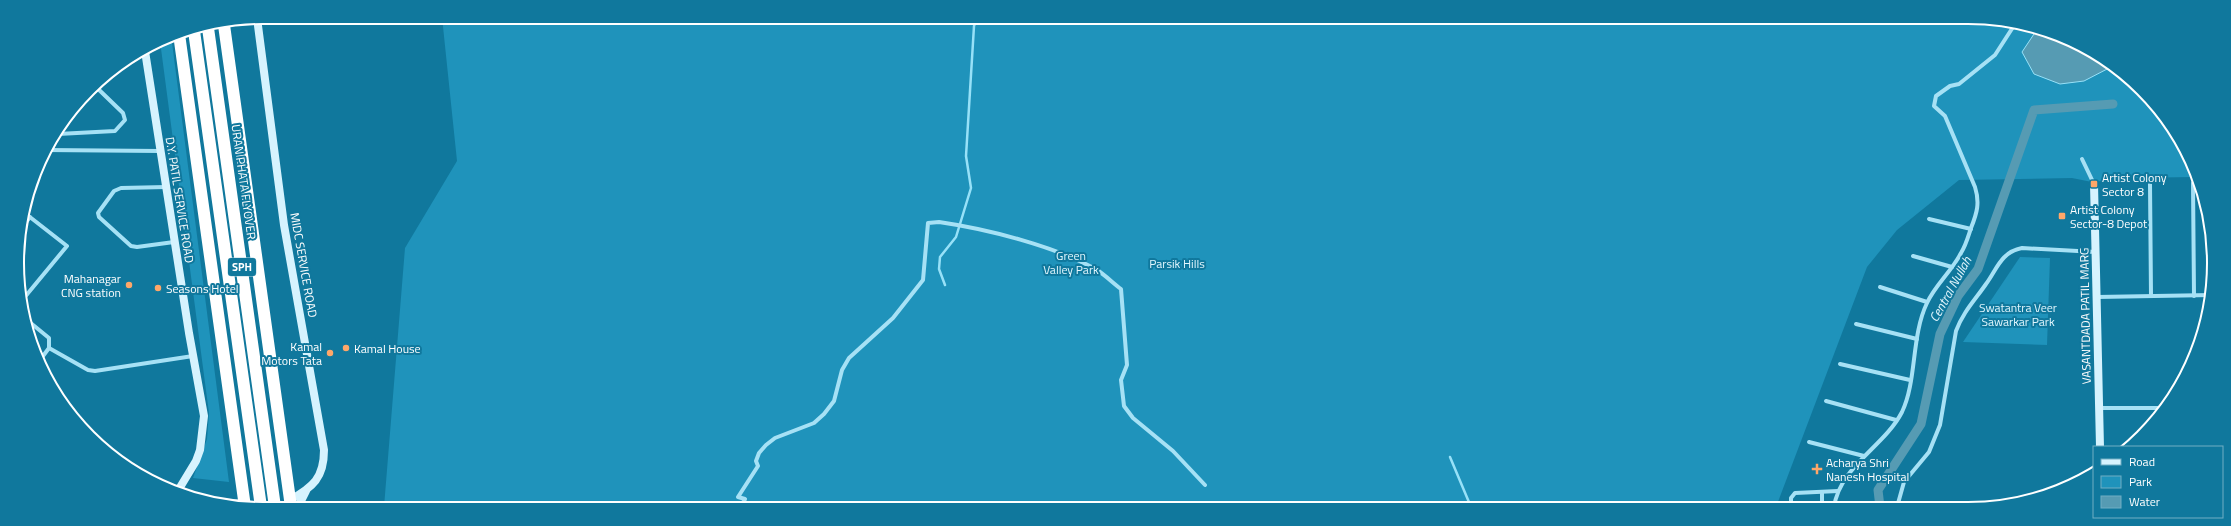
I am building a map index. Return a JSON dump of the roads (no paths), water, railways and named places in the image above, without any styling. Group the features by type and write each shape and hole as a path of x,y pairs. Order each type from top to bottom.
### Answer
{"highway":[{"path":"224,27 293,502"},
{"name":"URAN PHATA FLYOVER","path":"208,31 274,502"},
{"name":"SPH","path":"194,34 260,502"},
{"path":"180,39 244,501"},
{"path":"239,500 242,486"}],"street":[{"name":"MIDC SERVICE ROAD","path":"258,24 284,225 324,450 323,467 320,475 296,502"},
{"path":"1835,502 1838,491 1864,456 1882,439 1902,412 1910,380 1921,319 1927,302 1961,254 1978,211 1979,199 1945,116 1934,106 1936,96 1950,86 1959,84 1995,55 2012,28"},
{"name":"D.Y. PATIL SERVICE ROAD","path":"146,55 193,356 204,416 203,433 196,461 180,487"},
{"path":"62,134 115,131 122,126 125,120 123,113 99,89"},
{"path":"52,150 160,151"},
{"path":"2082,159 2094,184"},
{"path":"2193,183 2194,296"},
{"name":"VASANTDADA PATIL MARG","path":"2094,184 2100,446"},
{"path":"2150,184 2151,296"},
{"path":"166,187 121,188 114,191 98,213 99,216 131,246 137,247 175,242"},
{"path":"26,295 67,246 29,217"},
{"path":"1929,219 1971,229"},
{"path":"744,502 745,499 738,497 746,481 758,466 756,461 759,453 775,438 814,423 824,414 834,401 842,370 849,358 893,318 923,280 928,224 939,222 965,227 1036,246 1069,258 1098,270 1121,290 1128,365 1121,380 1124,406 1133,418 1173,451 1205,484"},
{"path":"1898,502 1904,482 1929,452 1940,425 1956,331 1961,318 1986,284 1999,261 2014,250 2022,248 2096,252"},
{"path":"1913,256 1952,267"},
{"path":"1880,287 1927,302"},
{"path":"2097,297 2205,296"},
{"path":"32,324 49,338 49,348 43,356"},
{"path":"1856,324 1917,339"},
{"path":"49,348 88,370 95,371 193,356"},
{"path":"1840,364 1910,380"},
{"path":"1826,401 1896,420"},
{"path":"2099,408 2158,408"},
{"path":"1808,442 1864,456"},
{"path":"1791,502 1791,498 1795,493 1838,491"},
{"path":"1822,492 1822,502"}],"water":[{"path":"2034,33 2074,49 2107,69 2084,81 2060,84 2034,74 2022,52"}],"waterway":[{"path":"945,285 939,269 940,257 956,237 971,188 966,156 975,24"},
{"name":"Central Nullah","path":"1879,502 1878,490 1921,424 1940,334 1958,296 1978,269 2034,110 2113,104"},
{"path":"1450,457 1469,502"}],"place":[{"name":"Artist Colony Sector 8","path":"2094,184"},
{"name":"Artist Colony Sector-8 Depot","path":"2062,216"},
{"name":"Mahanagar CNG station","path":"129,285"},
{"name":"Seasons Hotel","path":"158,288"},
{"name":"Kamal House","path":"346,348"},
{"name":"Kamal Motors Tata","path":"330,353"},
{"name":"Acharya Shri Nanesh Hospital","path":"1817,469"}],"park label":[{"name":"Green Valley Park","path":"1071,262"},
{"name":"Parsik Hills","path":"1177,263"},
{"name":"Swatantra Veer Sawarkar Park","path":"2018,314"}]}
